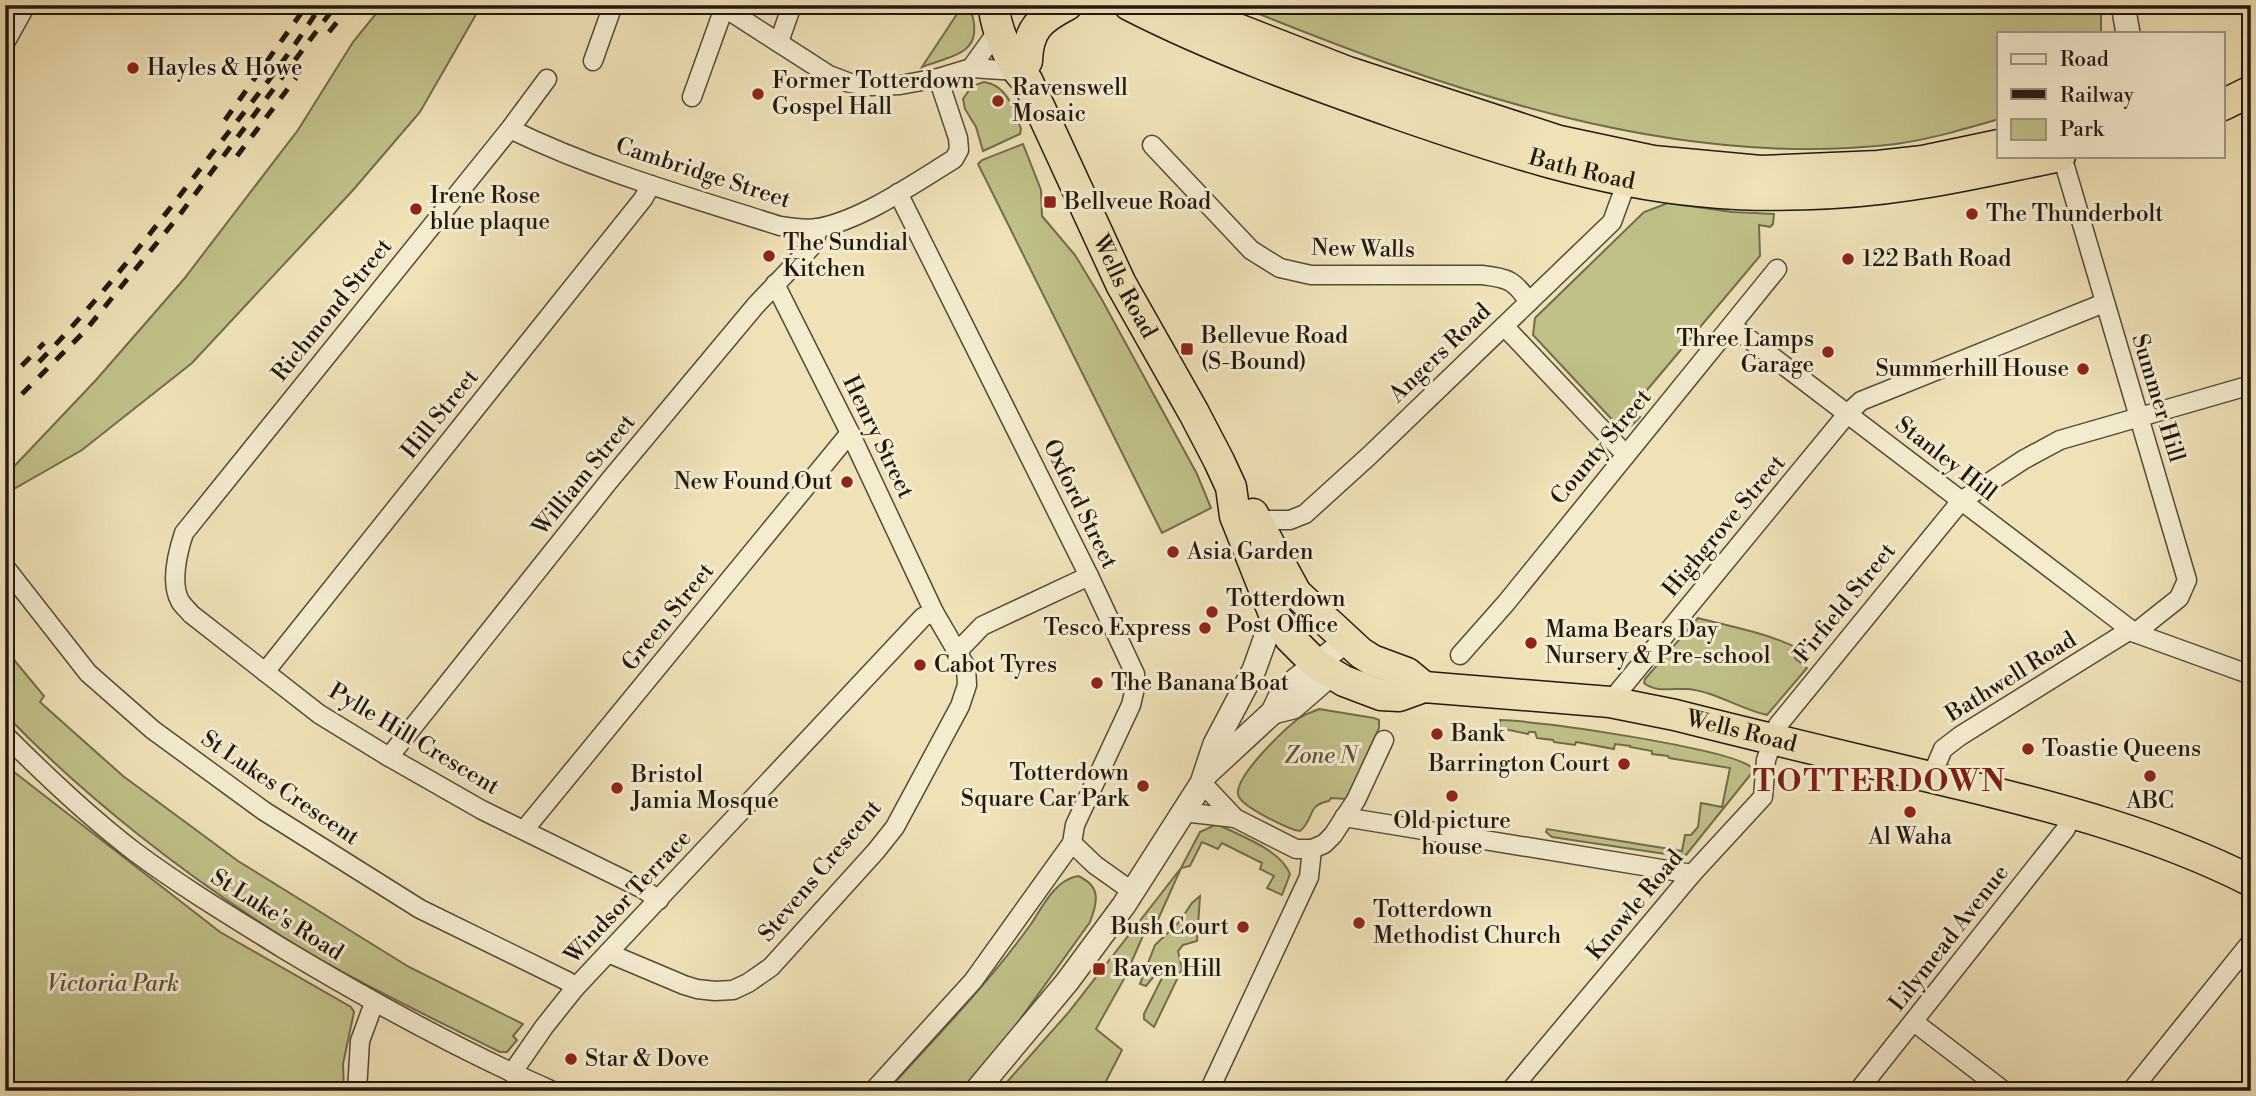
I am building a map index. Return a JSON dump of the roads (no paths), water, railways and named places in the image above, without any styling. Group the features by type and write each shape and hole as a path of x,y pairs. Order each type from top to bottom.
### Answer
{"highway":[{"path":"1024,71 1035,29 1046,15 1068,5"},
{"name":"Bath Road","path":"1129,5 1189,35 1328,89 1479,141 1628,181 1699,191 1840,192 1909,186 2051,158"},
{"name":"Bath Road","path":"1176,5 1348,72 1559,141 1653,161 1761,171 1878,166 1923,161 1997,145"},
{"name":"Wells Road","path":"997,13 1007,12 1024,71 1121,284 1194,413 1231,487 1250,509 1296,593 1300,609 1332,658"},
{"path":"2224,83 2251,78"},
{"path":"2224,104 2251,91"},
{"name":"Bath Road","path":"1923,161 1997,139"},
{"name":"Wells Road","path":"1231,487 1235,516 1275,614 1290,638 1332,658 1372,660 1407,673 1424,687 1610,702 1675,715 1931,777 2074,812 2167,844 2251,881"}],"street":[{"path":"5,43 26,5"},
{"path":"593,61 613,5"},
{"path":"779,42 792,5"},
{"path":"692,97 722,7 829,75 850,83 872,86 900,85 971,68 1024,71"},
{"path":"971,68 997,13"},
{"name":"Cambridge Street","path":"510,129 542,145 651,185 780,226 818,228 839,222 898,193 954,159 959,150 958,138 937,78"},
{"name":"Richmond Street","path":"176,581 184,533 510,129 547,79"},
{"name":"New Walls","path":"1152,145 1251,250 1280,268 1311,275 1482,275 1506,278 1516,285 1529,302"},
{"name":"Summer Hill","path":"2062,158 2187,580 2179,598 2132,632"},
{"name":"Angers Road","path":"1256,520 1290,520 1305,514 1612,222 1628,181"},
{"name":"Hill Street","path":"265,672 635,210 651,185"},
{"name":"Oxford Street","path":"873,1091 973,981 1072,843 1076,825 1114,747 1135,688 1135,674 1131,663 898,193"},
{"name":"William Street","path":"389,757 609,481 755,305 814,244 818,228"},
{"name":"County Street","path":"1460,655 1777,269"},
{"name":"Henry Street","path":"775,284 850,433 934,612"},
{"name":"Highgrove Street","path":"1610,702 1848,413 1861,401 2104,303"},
{"path":"1504,326 1626,456"},
{"name":"Stanley Hill","path":"1732,326 2132,632 2251,675"},
{"name":"Firfield Street","path":"1772,740 1778,725 1809,685 1961,501 2023,460 2060,440 2251,385"},
{"name":"Green Street","path":"524,830 850,433"},
{"name":"St Lukes Crescent","path":"5,567 88,673 153,730 264,811 420,909 568,981 575,988"},
{"path":"958,651 982,626 1089,576"},
{"name":"Pylle Hill Crescent","path":"176,581 179,600 191,614 319,714 482,810 643,889 659,900"},
{"name":"Stevens Crescent","path":"608,953 684,985 715,991 733,990 748,984 771,967 895,827 960,706 967,685 966,667 934,612"},
{"name":"Windsor Terrace","path":"512,1073 575,988 923,617 934,612"},
{"path":"1204,779 1215,744 1254,670 1275,614"},
{"name":"Bathwell Road","path":"1931,777 1943,749 1960,736 2132,632"},
{"path":"976,1091 1067,982 1133,892 1204,779 1273,712 1282,695 1332,658"},
{"name":"St Luke's Road","path":"5,735 39,769 135,851 232,918 374,1003 512,1073 554,1091"},
{"path":"1183,812 1235,818 1296,849 1312,849 1324,844 1356,800 1384,740"},
{"name":"Knowle Road","path":"1510,1091 1692,874 1763,797 1766,761 1772,740"},
{"path":"1204,779 1235,818"},
{"name":"Lilymead Avenue","path":"1858,1091 2065,830 2074,812"},
{"path":"1344,817 1692,874"},
{"path":"1072,843 1095,865 1133,892"},
{"path":"1209,1091 1309,877 1312,849"},
{"path":"2131,1091 2251,942"},
{"path":"356,1091 360,1041 374,1003"},
{"path":"1914,1022 2004,1091"}],"railway":[{"path":"225,120 307,5"},
{"path":"39,362 149,236 267,82 321,5"},
{"path":"5,411 85,331 178,217 336,5"},
{"path":"329,32 351,5"},
{"path":"237,156 296,78"},
{"path":"5,383 44,343"}],"place":[{"name":"Hayles & Howe","path":"133,68"},
{"name":"Former Totterdown Gospel Hall","path":"758,94"},
{"name":"Ravenswell Mosaic","path":"998,101"},
{"name":"Bellveue Road","path":"1050,202"},
{"name":"Irene Rose blue plaque","path":"416,209"},
{"name":"The Thunderbolt","path":"1972,214"},
{"name":"The Sundial Kitchen","path":"769,256"},
{"name":"122 Bath Road","path":"1848,259"},
{"name":"Bellevue Road (S-Bound)","path":"1187,349"},
{"name":"Three Lamps Garage","path":"1828,352"},
{"name":"Summerhill House","path":"2083,369"},
{"name":"New Found Out","path":"847,482"},
{"name":"Asia Garden","path":"1173,552"},
{"name":"Totterdown Post Office","path":"1212,612"},
{"name":"Tesco Express","path":"1205,628"},
{"name":"Mama Bears Day Nursery & Pre-school","path":"1531,643"},
{"name":"Cabot Tyres","path":"920,665"},
{"name":"The Banana Boat","path":"1097,683"},
{"name":"Bank","path":"1437,734"},
{"name":"Toastie Queens","path":"2028,749"},
{"name":"Barrington Court","path":"1624,764"},
{"name":"ABC","path":"2150,776"},
{"name":"Totterdown Square Car Park","path":"1143,786"},
{"name":"Bristol Jamia Mosque","path":"617,788"},
{"name":"Old picture house","path":"1452,796"},
{"name":"Al Waha","path":"1910,812"},
{"name":"Totterdown Methodist Church","path":"1359,923"},
{"name":"Bush Court","path":"1243,927"},
{"name":"Raven Hill","path":"1099,969"},
{"name":"Star & Dove","path":"571,1059"}],"district":[{"name":"TOTTERDOWN","path":"1880,782"}],"park label":[{"name":"Zone N","path":"1321,756"},
{"name":"Victoria Park","path":"113,984"}]}
